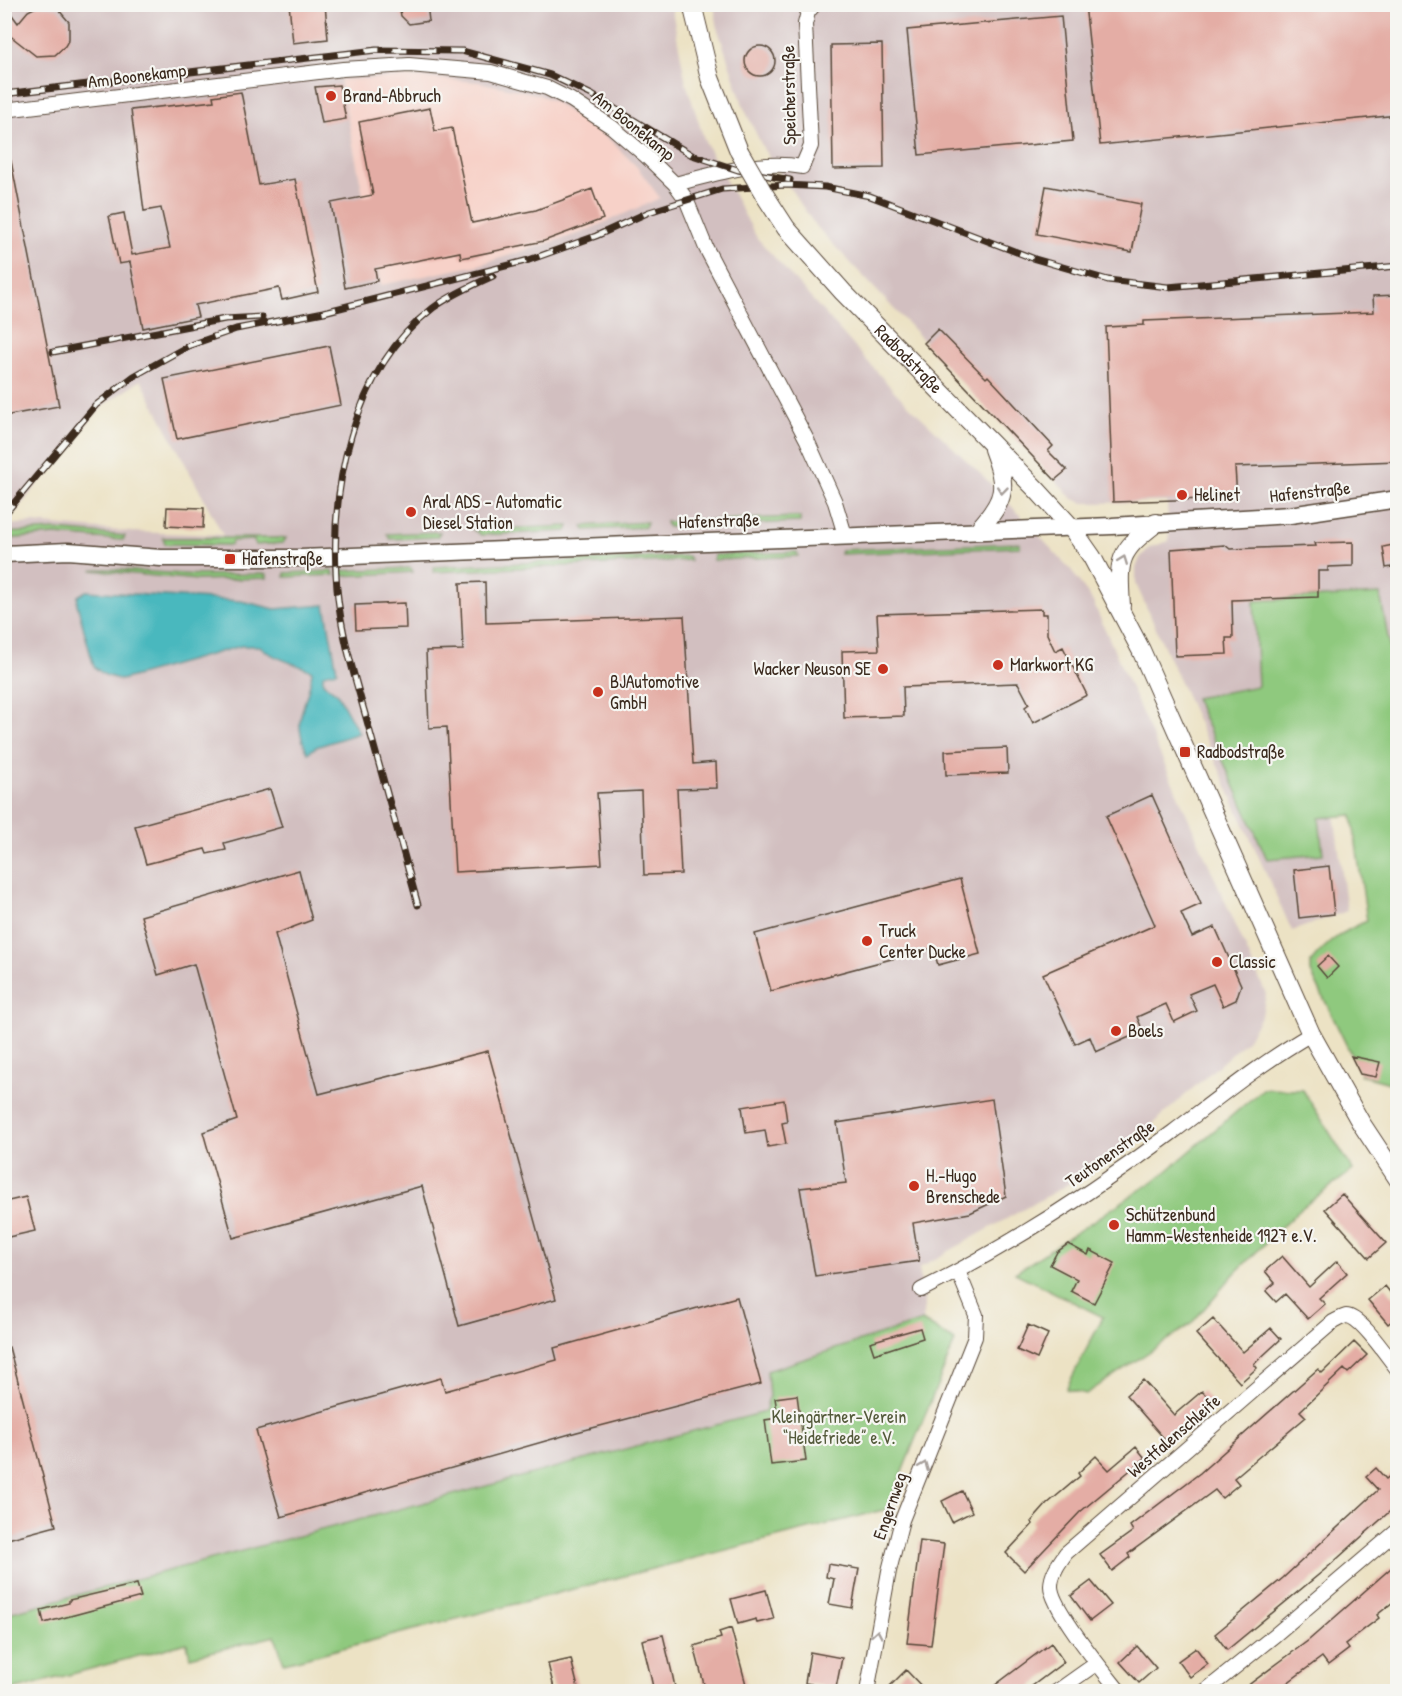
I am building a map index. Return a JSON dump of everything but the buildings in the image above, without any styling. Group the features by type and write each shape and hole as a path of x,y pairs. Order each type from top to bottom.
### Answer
{"main road":[{"name":"Radbodstraße","path":"693,8 710,78 739,151 786,228 843,292 1071,527 1092,558 1121,610 1311,1034 1361,1123 1398,1179"},
{"path":"979,530 997,507 1003,493 1002,473 992,444"},
{"path":"1121,610 1120,561 1137,538 1156,523"}],"street":[{"name":"Speicherstraße","path":"675,184 738,170 786,164 802,167 811,146 806,24 808,12 814,4"},
{"name":"Am Boonekamp","path":"4,110 343,69 410,65 491,72 523,81 571,100 612,127 675,184 807,440 836,502 845,536"},
{"name":"Hafenstraße","path":"4,554 68,551 161,558 281,559 1156,523 1290,515 1398,499"},
{"name":"Teutonenstraße","path":"921,1290 1034,1227 1083,1195 1173,1132 1229,1087 1311,1034"},
{"name":"Engernweg","path":"867,1692 889,1571 902,1520 975,1337 976,1315 958,1271"},
{"name":"Westfalenschleife","path":"1120,1692 1097,1663 1053,1597 1052,1577 1066,1553 1333,1322 1345,1316 1354,1318 1364,1327 1398,1370"},
{"path":"1204,1692 1398,1530"},
{"path":"1056,1692 1097,1663"}],"shaded area":[{"path":"5,5 671,5 686,83 705,142 757,238 896,393 986,479 1072,571 1093,602 1266,994 1262,1015 1247,1040 1154,1123 1110,1155 1065,1186 919,1268 925,1304 922,1321 767,1371 769,1397 765,1412 5,1614","holes":["411,77 478,82 537,94 553,101 612,142 637,167 660,198 581,233 478,265 381,285 340,80","141,380 223,535 132,532 33,523 5,525 76,436 104,405"]},
{"path":"714,5 1397,5 1397,650 1314,662 1347,911 1292,931 1136,584 1136,568 1140,558 1149,548 1169,541 1167,502 1084,503 1073,499 815,225 764,150 744,108 718,30"},
{"path":"411,77 478,82 537,94 553,101 612,142 637,167 661,198 581,233 478,265 381,285 340,80"}],"green space":[{"path":"800,517 800,522 668,527 666,522"},
{"path":"647,522 645,527 585,530 583,526"},
{"path":"569,526 567,531 481,535 473,530"},
{"path":"56,530 125,536 123,540 55,535 5,539 5,533"},
{"path":"440,532 437,537 390,539 387,534"},
{"path":"163,538 286,538 283,543 255,545 254,540 232,541 231,545 165,544"},
{"path":"1020,543 1020,547 840,554 841,550"},
{"path":"797,552 798,556 713,560 715,555"},
{"path":"688,556 690,560 433,572 434,567"},
{"path":"411,568 413,572 339,576 339,571"},
{"path":"92,570 199,575 267,574 267,578 198,580"},
{"path":"333,571 334,575 285,577 285,573"},
{"path":"1380,594 1394,670 1398,670 1397,1085 1361,1075 1311,972 1311,962 1329,943 1367,921 1352,815 1319,818 1323,854 1267,859 1195,698 1258,686 1254,601"},
{"path":"1263,1089 1303,1090 1353,1170 1299,1210 1235,1273 1191,1324 1086,1394 1066,1389 1103,1317 1015,1273 1161,1176"},
{"name":"Kleingärtner-Verein “Heidefriede” e.V.","path":"922,1321 955,1341 887,1509 284,1663 275,1636 190,1657 187,1643 5,1692 5,1614 765,1412 769,1397 767,1371"}],"water":[{"path":"86,591 241,601 275,609 325,605 337,671 323,674 323,683 337,693 359,733 316,747 308,753 300,730 300,720 312,671 278,658 260,646 241,646 121,680 105,675 94,667 77,604 78,596"}],"railway":[{"path":"4,94 376,50 462,51 550,75 592,95 692,155 738,170 790,180"},
{"path":"4,515 96,405 134,376 188,346 236,329 324,312 529,260 596,236 649,212 722,189 786,185 825,187 870,196 1035,259 1108,280 1168,287 1398,266"},
{"path":"418,905 345,639 337,589 335,551 337,513 342,474 351,435 364,399 382,365 405,334 433,308 493,276"},
{"path":"53,352 225,319 262,317"}],"place":[{"name":"Brand-Abbruch","path":"331,96"},
{"name":"Helinet","path":"1182,495"},
{"name":"Aral ADS - Automatic Diesel Station","path":"411,512"},
{"name":"Hafenstraße","path":"230,559"},
{"name":"Markwort KG","path":"998,665"},
{"name":"Wacker Neuson SE","path":"883,669"},
{"name":"BJAutomotive GmbH","path":"598,692"},
{"name":"Radbodstraße","path":"1185,752"},
{"name":"Truck Center Ducke","path":"867,941"},
{"name":"Classic","path":"1217,962"},
{"name":"Boels","path":"1116,1031"},
{"name":"H.-Hugo Brenschede","path":"914,1186"},
{"name":"Schützenbund Hamm-Westenheide 1927 e.V.","path":"1114,1225"}]}
